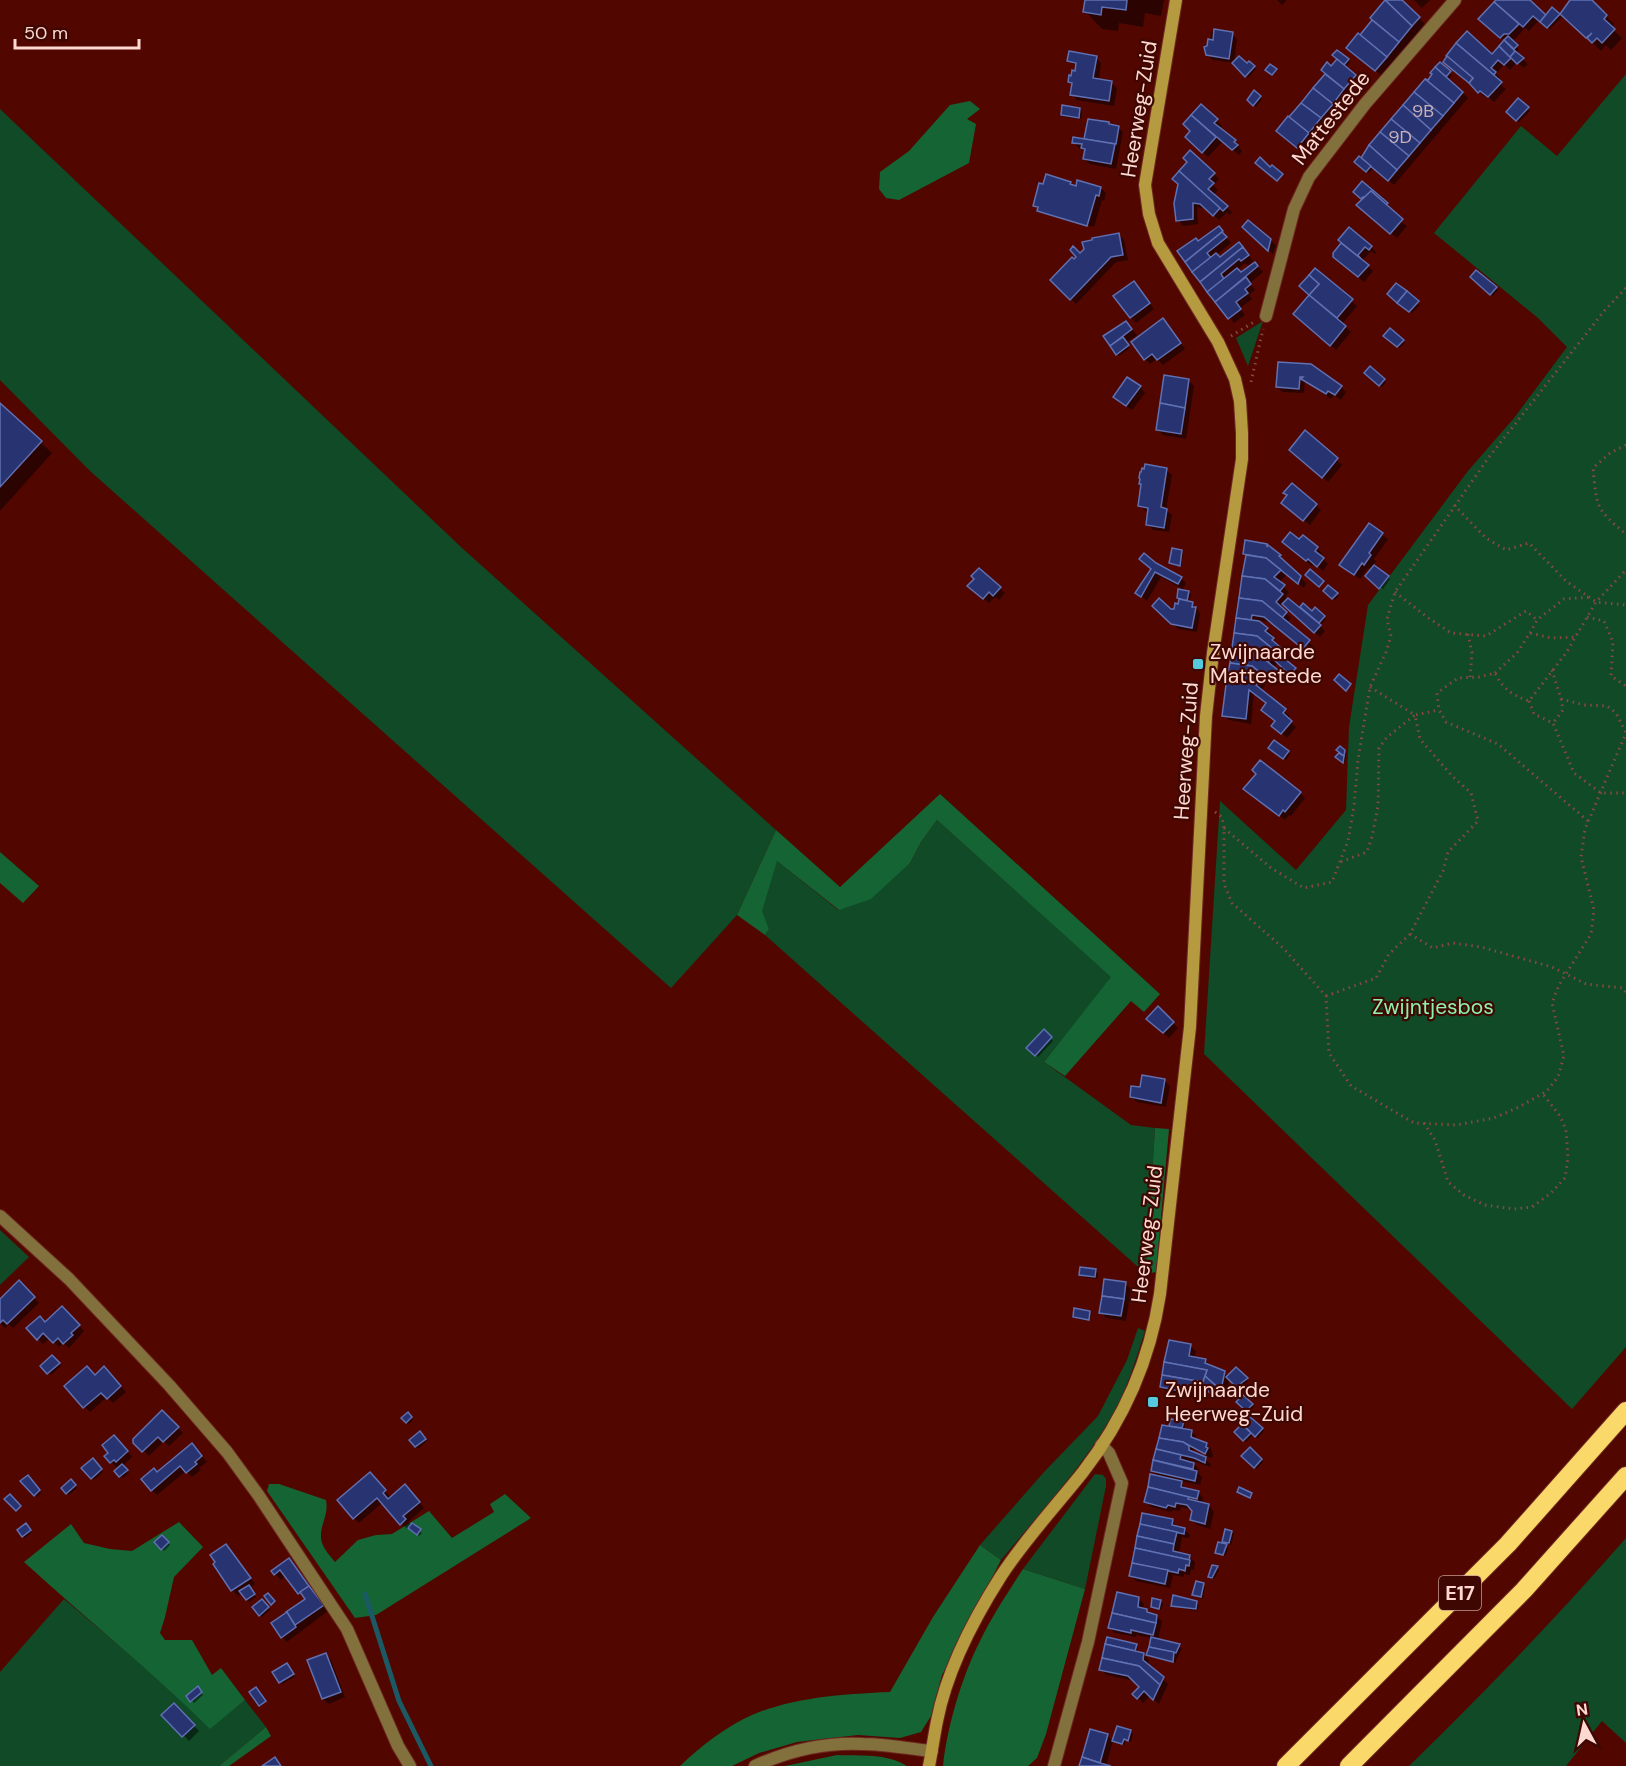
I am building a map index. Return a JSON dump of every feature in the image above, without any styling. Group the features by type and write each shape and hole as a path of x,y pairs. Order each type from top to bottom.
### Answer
{"highway":[{"name":"E17","path":"1286,1766 1508,1544 1626,1411"},
{"name":"E17","path":"1349,1766 1524,1590 1626,1476"}],"street":[{"name":"Heerweg-Zuid","path":"929,1766 937,1720 962,1646 982,1607 1022,1548 1084,1470 1126,1404 1146,1356 1156,1321 1160,1294 1189,1037 1208,695 1242,459 1240,401 1235,379 1218,342 1158,243 1149,214 1145,185 1176,0"},
{"name":"Mattestede","path":"1266,316 1294,209 1309,177 1365,104 1455,0"},
{"path":"0,1216 69,1279 169,1385 227,1452 347,1629 398,1746 411,1766"},
{"path":"1054,1766 1088,1642 1122,1483 1109,1453 1101,1445"},
{"path":"755,1766 781,1755 834,1744 863,1743 932,1751"}],"path":[{"path":"1562,699 1584,705 1607,706 1616,713 1626,733 1585,829 1581,857 1594,910 1591,934 1559,985 1552,1004 1564,1056 1558,1077 1542,1094 1494,1118 1456,1125 1414,1123 1351,1086 1329,1053 1326,996 1283,948 1232,903 1224,884 1224,828 1271,868 1304,888 1332,882 1347,841 1370,687 1391,636 1387,619 1395,592 1489,457 1605,310 1626,288"},
{"path":"1218,342 1266,316"},
{"path":"1240,401 1251,382 1266,316"},
{"path":"1626,446 1610,453 1593,468 1596,497 1601,513 1626,534"},
{"path":"1454,506 1486,538 1506,550 1529,543 1566,580 1596,602 1626,605"},
{"path":"1529,701 1575,637 1596,602 1626,570"},
{"path":"1395,592 1426,617 1451,633 1485,636 1526,611 1537,620"},
{"path":"1588,821 1498,744 1446,722 1439,710 1437,693 1458,678 1495,673 1517,653 1537,620 1564,599 1591,597"},
{"path":"1587,617 1604,621 1613,642 1611,676 1626,686"},
{"path":"1530,633 1551,638 1575,637"},
{"path":"1468,634 1472,653 1470,677"},
{"path":"1552,670 1562,699 1563,710 1553,723"},
{"path":"1495,673 1501,686 1513,696 1529,701"},
{"path":"1326,996 1376,978 1389,954 1410,934 1443,871 1449,852 1478,821 1471,793 1452,776 1420,739 1415,716 1370,687"},
{"path":"1529,701 1534,714 1553,723 1574,773 1601,792 1626,793"},
{"path":"1340,862 1367,852 1378,806 1379,748 1387,737 1415,716 1439,710"},
{"path":"1410,934 1433,948 1453,943 1480,947 1552,967 1586,984 1625,989"},
{"path":"1424,1123 1435,1140 1448,1182 1485,1205 1514,1209 1532,1207 1551,1193 1565,1178 1568,1158 1566,1130 1560,1116 1542,1094"}],"green space":[{"name":"Zwijntjesbos","path":"1626,74 1626,1347 1572,1409 1204,1054 1220,801 1296,870 1346,810 1349,727 1368,605 1468,471 1514,418 1567,347 1538,318 1434,233 1521,126 1557,156"},
{"path":"970,101 980,109 967,119 976,124 969,163 899,200 886,198 879,189 880,172 909,151 950,105"},
{"path":"0,109 462,548 776,830 737,915 671,988 90,471 0,380"},
{"path":"1263,321 1248,366 1236,338"},
{"path":"940,794 1160,994 1144,1012 1131,1001 1065,1076 1044,1062 1111,977 937,820 921,842 910,863 871,899 839,910 777,861 762,911 769,929 765,935 737,915 776,830 840,887"},
{"path":"937,820 1112,977 1044,1062 1131,1125 1155,1128 1146,1274 765,935 769,929 761,911 776,860 838,910 910,863 921,842"},
{"path":"0,852 39,886 23,903 0,883"},
{"path":"1155,1128 1169,1129 1156,1272 1146,1274"},
{"path":"0,1230 29,1257 0,1285"},
{"path":"1138,1328 1145,1331 1134,1366 1109,1421 1071,1475 1001,1560 980,1545 1044,1472 1098,1416 1127,1360"},
{"path":"1095,1474 1103,1475 1106,1479 1106,1486 1085,1589 1023,1569"},
{"path":"269,1484 279,1484 326,1500 321,1541 335,1562 358,1540 392,1534 429,1511 452,1538 494,1512 490,1504 505,1494 531,1518 376,1615 355,1618 267,1491"},
{"path":"179,1522 203,1547 174,1577 160,1633 165,1640 192,1640 212,1675 221,1668 245,1700 210,1729 165,1686 24,1562 71,1524 84,1543 132,1551"},
{"path":"1626,1538 1626,1743 1602,1721 1566,1766 1409,1766 1520,1654"},
{"path":"980,1545 1001,1560 942,1675 931,1716 921,1732 900,1738 858,1735 797,1742 759,1753 732,1766 680,1766 723,1731 768,1709 820,1697 890,1692 933,1617"},
{"path":"1023,1569 1085,1589 1046,1734 1037,1758 1028,1766 943,1766 952,1719 973,1655 1000,1604"},
{"path":"64,1599 168,1687 210,1728 245,1700 266,1727 219,1766 0,1766 0,1672"},
{"path":"266,1727 271,1736 229,1766 219,1766"},
{"path":"837,1755 882,1757 907,1766 785,1766"}],"building":[{"path":"1085,0 1127,0 1126,10 1102,7 1101,15 1083,12"},
{"path":"1385,0 1402,0 1420,17 1412,26"},
{"path":"1385,0 1412,26 1399,42 1370,18"},
{"path":"1496,0 1530,0 1546,15 1540,22 1533,16 1523,27 1494,2"},
{"path":"1570,0 1592,0 1607,15 1604,19 1615,29 1602,43 1597,38 1592,43 1587,38 1592,33 1586,38 1560,14"},
{"path":"1494,2 1519,24 1509,34 1504,34 1500,38 1478,19"},
{"path":"1552,7 1560,14 1547,28 1540,22"},
{"path":"1372,20 1399,42 1387,57 1360,35"},
{"path":"1214,29 1233,32 1229,59 1206,55 1204,47 1207,46 1208,39 1213,40"},
{"path":"1467,31 1492,54 1499,46 1510,57 1515,51 1524,58 1517,64 1511,58 1504,65 1498,60 1491,68 1496,72 1494,75 1456,43"},
{"path":"1358,33 1387,57 1375,71 1346,48"},
{"path":"1508,36 1518,45 1514,49 1504,40"},
{"path":"1504,40 1515,51 1510,57 1499,46"},
{"path":"1456,43 1502,82 1488,97 1480,91 1478,93 1469,83 1473,78 1446,56"},
{"path":"1337,50 1349,59 1344,65 1332,55"},
{"path":"1069,51 1097,56 1093,78 1112,81 1109,101 1070,95 1072,83 1068,82 1069,75 1071,76 1072,70 1075,71 1076,63 1067,61"},
{"path":"1239,56 1255,66 1245,77 1232,63"},
{"path":"1447,56 1473,78 1469,83 1443,62"},
{"path":"1337,59 1356,75 1344,89 1321,70 1327,62 1331,66"},
{"path":"1440,62 1451,71 1446,77 1435,67"},
{"path":"1270,64 1277,69 1272,75 1265,70"},
{"path":"1435,67 1463,92 1454,103 1425,79 1428,80"},
{"path":"1325,74 1344,89 1333,104 1313,88"},
{"path":"1425,79 1454,103 1443,116 1414,92"},
{"path":"1313,88 1333,104 1321,118 1301,103"},
{"path":"1254,90 1261,96 1253,106 1247,100"},
{"path":"1414,92 1443,116 1431,130 1403,105"},
{"path":"1518,98 1529,107 1516,121 1506,112"},
{"path":"1301,103 1321,118 1309,133 1289,117"},
{"path":"1201,104 1218,119 1214,123 1236,140 1234,142 1238,145 1232,150 1191,115"},
{"path":"1062,105 1080,108 1079,118 1061,115"},
{"path":"1403,105 1431,130 1420,143 1391,119"},
{"path":"1191,115 1216,137 1202,153 1185,137 1190,131 1183,124"},
{"path":"1288,116 1309,133 1297,148 1276,131"},
{"path":"1088,119 1119,126 1116,144 1084,139"},
{"path":"1391,119 1420,143 1409,156 1380,132"},
{"path":"1380,132 1409,156 1397,170 1369,145"},
{"path":"1073,137 1115,144 1111,164 1083,159 1085,149 1081,148 1082,144 1072,143"},
{"path":"1369,145 1397,170 1388,181 1361,158"},
{"path":"1190,150 1215,173 1209,179 1214,183 1208,189 1228,206 1223,211 1179,171 1187,162 1183,158"},
{"path":"1359,156 1371,166 1366,172 1354,162"},
{"path":"1260,157 1270,167 1272,165 1283,174 1277,181 1255,163"},
{"path":"1179,171 1220,208 1213,216 1200,204 1193,203 1193,219 1176,221 1174,203 1178,184 1172,179"},
{"path":"1046,174 1071,182 1070,184 1076,186 1077,180 1101,187 1099,196 1096,195 1087,226 1037,211 1038,207 1033,206 1039,183 1043,184"},
{"path":"1362,181 1388,203 1386,205 1371,191 1361,199 1353,192"},
{"path":"1371,191 1403,219 1390,234 1356,205"},
{"path":"1248,220 1271,239 1268,251 1242,227"},
{"path":"1219,226 1223,231 1185,262 1177,251 1196,238 1198,241"},
{"path":"1349,227 1372,246 1369,250 1365,247 1358,255 1361,259 1338,240"},
{"path":"1222,232 1227,237 1207,253 1211,258 1192,272 1185,262"},
{"path":"1119,233 1123,255 1111,257 1070,300 1050,280 1072,257 1074,259 1076,257 1070,250 1073,246 1080,253 1084,249 1082,242"},
{"path":"1239,242 1243,247 1200,282 1192,272 1216,253 1220,257"},
{"path":"1341,243 1369,265 1358,277 1333,257 1333,253"},
{"path":"1243,247 1249,255 1241,261 1239,259 1221,274 1224,279 1207,292 1200,282"},
{"path":"1255,262 1258,266 1215,302 1207,292 1237,268 1241,272"},
{"path":"1315,268 1353,299 1337,318 1309,295 1319,284 1309,275"},
{"path":"1476,270 1497,287 1490,295 1470,277"},
{"path":"1309,275 1319,284 1309,295 1299,286"},
{"path":"1246,277 1251,284 1245,289 1248,293 1236,302 1241,309 1228,319 1215,302"},
{"path":"1134,281 1150,303 1130,318 1113,296"},
{"path":"1396,283 1407,291 1397,303 1387,294"},
{"path":"1407,291 1419,301 1409,312 1397,303"},
{"path":"1309,295 1346,326 1330,346 1293,314"},
{"path":"1163,318 1181,343 1157,360 1152,354 1144,360 1131,342"},
{"path":"1126,321 1132,329 1110,346 1103,336"},
{"path":"1390,328 1404,340 1397,347 1383,336"},
{"path":"1123,337 1129,345 1116,355 1110,346"},
{"path":"1278,362 1311,364 1342,386 1335,395 1328,391 1326,394 1300,377 1299,389 1276,387"},
{"path":"1370,366 1385,379 1379,386 1364,373"},
{"path":"1164,375 1189,379 1185,408 1160,403"},
{"path":"1127,377 1141,386 1126,406 1113,397"},
{"path":"0,403 42,441 0,487"},
{"path":"1160,403 1185,408 1181,434 1156,430"},
{"path":"1305,430 1338,458 1322,478 1289,450"},
{"path":"1145,464 1167,468 1161,507 1167,509 1164,528 1146,525 1148,508 1138,506 1140,472 1142,468 1144,469"},
{"path":"1292,483 1317,504 1303,521 1281,503 1287,495 1283,493"},
{"path":"1369,523 1383,533 1369,553 1371,555 1354,575 1339,565"},
{"path":"1290,532 1299,539 1303,535 1318,547 1315,551 1324,558 1317,567 1282,542"},
{"path":"1245,540 1267,544 1267,547 1268,545 1281,555 1279,556 1301,576 1298,584 1266,558 1243,554"},
{"path":"1172,548 1182,550 1180,566 1169,563"},
{"path":"1144,553 1156,563 1182,577 1178,584 1155,572 1141,597 1135,593 1151,569 1139,559"},
{"path":"1246,555 1266,558 1281,570 1274,577 1285,585 1280,591 1265,579 1242,576"},
{"path":"1374,565 1389,576 1379,589 1365,576"},
{"path":"979,568 1001,587 993,596 989,592 983,599 967,586 974,579 971,576"},
{"path":"1310,569 1324,581 1319,587 1305,575"},
{"path":"1242,576 1265,579 1283,594 1276,602 1287,612 1282,618 1262,601 1239,598"},
{"path":"1328,585 1338,593 1332,599 1323,591"},
{"path":"1178,589 1189,591 1187,601 1177,598"},
{"path":"1159,598 1171,609 1174,609 1175,603 1178,604 1179,599 1193,602 1192,607 1196,607 1192,628 1171,624 1152,606"},
{"path":"1239,598 1262,601 1310,640 1303,649 1264,617 1252,615 1251,620 1236,618"},
{"path":"1288,598 1321,625 1314,633 1282,604"},
{"path":"1303,603 1312,611 1315,607 1325,616 1319,623 1300,607"},
{"path":"1236,618 1259,621 1268,628 1265,631 1274,638 1272,640 1287,653 1283,658 1257,636 1234,633"},
{"path":"1234,633 1257,636 1296,668 1290,675 1272,658 1268,662 1254,651 1232,648"},
{"path":"1232,648 1254,651 1288,678 1285,682 1276,674 1270,681 1252,666 1230,663"},
{"path":"1230,663 1252,666 1263,675 1256,685 1252,682 1227,677"},
{"path":"1339,674 1351,684 1346,691 1334,680"},
{"path":"1227,677 1252,682 1286,709 1283,713 1292,721 1281,734 1271,726 1275,721 1261,710 1266,703 1249,690 1246,719 1222,716"},
{"path":"1274,740 1289,751 1283,759 1268,748"},
{"path":"1340,746 1345,750 1344,756 1336,750"},
{"path":"1339,753 1344,756 1343,763 1335,757"},
{"path":"1260,760 1301,792 1279,816 1243,789 1256,774 1252,770"},
{"path":"1158,1006 1174,1022 1163,1033 1146,1019"},
{"path":"1044,1029 1052,1037 1035,1056 1026,1048"},
{"path":"1142,1075 1165,1079 1161,1103 1130,1097 1131,1086 1140,1087"},
{"path":"1080,1267 1096,1269 1095,1277 1079,1275"},
{"path":"1104,1279 1126,1282 1124,1299 1102,1296"},
{"path":"19,1280 35,1297 7,1324 3,1320 0,1323 0,1299"},
{"path":"1102,1296 1124,1299 1121,1316 1099,1313"},
{"path":"62,1306 80,1325 71,1333 73,1335 63,1344 58,1338 53,1343 43,1333 37,1340 26,1328 40,1316 45,1322"},
{"path":"1074,1308 1090,1311 1089,1320 1073,1317"},
{"path":"1169,1340 1191,1344 1189,1356 1206,1359 1205,1363 1225,1371 1221,1390 1205,1376 1207,1370 1164,1362"},
{"path":"52,1355 60,1363 47,1374 40,1366"},
{"path":"1164,1362 1207,1370 1203,1382 1162,1375"},
{"path":"87,1366 95,1375 104,1366 121,1386 107,1399 101,1393 83,1408 64,1386"},
{"path":"1236,1367 1248,1378 1236,1387 1226,1377"},
{"path":"1162,1375 1203,1382 1201,1388 1190,1386 1189,1393 1160,1387"},
{"path":"1205,1376 1225,1394 1223,1396 1219,1393 1216,1396 1212,1395 1202,1385"},
{"path":"1243,1395 1253,1404 1246,1411 1236,1402"},
{"path":"162,1410 179,1427 163,1442 158,1437 142,1452 133,1443 133,1439"},
{"path":"408,1412 412,1417 406,1423 401,1418"},
{"path":"1248,1415 1263,1428 1255,1437 1241,1423"},
{"path":"1171,1419 1184,1421 1182,1428 1169,1426"},
{"path":"1242,1424 1251,1433 1243,1441 1234,1432"},
{"path":"1162,1425 1192,1430 1191,1437 1207,1443 1208,1448 1205,1454 1183,1442 1159,1438"},
{"path":"420,1431 426,1439 415,1447 409,1440"},
{"path":"114,1435 128,1451 116,1462 114,1460 110,1463 104,1456 108,1453 102,1445"},
{"path":"1159,1438 1183,1442 1189,1446 1189,1450 1206,1457 1205,1463 1156,1449"},
{"path":"192,1443 202,1456 195,1462 197,1464 186,1473 180,1466 151,1491 141,1479 154,1468 157,1472"},
{"path":"1250,1447 1262,1459 1254,1468 1241,1456"},
{"path":"1156,1449 1181,1455 1180,1459 1194,1463 1193,1469 1153,1460"},
{"path":"93,1458 102,1469 91,1479 81,1468"},
{"path":"1153,1460 1197,1471 1195,1481 1151,1471"},
{"path":"122,1464 128,1470 119,1477 114,1471"},
{"path":"370,1472 386,1490 383,1493 388,1499 405,1484 420,1502 403,1516 406,1519 400,1525 377,1498 353,1519 337,1500"},
{"path":"1150,1474 1182,1481 1181,1487 1199,1491 1197,1499 1148,1487"},
{"path":"28,1475 40,1490 34,1496 20,1481"},
{"path":"71,1479 76,1485 66,1494 61,1488"},
{"path":"1148,1487 1209,1504 1205,1524 1190,1520 1192,1511 1187,1505 1176,1503 1175,1507 1168,1505 1166,1508 1144,1502"},
{"path":"1239,1487 1252,1493 1250,1498 1237,1492"},
{"path":"10,1494 21,1506 16,1511 4,1499"},
{"path":"1142,1513 1173,1519 1172,1525 1185,1528 1184,1534 1140,1524"},
{"path":"26,1523 31,1530 22,1537 17,1530"},
{"path":"412,1523 421,1529 417,1535 408,1528"},
{"path":"1140,1524 1177,1532 1174,1544 1137,1536"},
{"path":"1225,1529 1232,1531 1229,1543 1222,1542"},
{"path":"162,1535 169,1542 161,1550 154,1542"},
{"path":"1137,1536 1174,1544 1173,1551 1190,1555 1189,1560 1135,1548"},
{"path":"1218,1542 1227,1544 1223,1555 1215,1553"},
{"path":"226,1544 251,1578 231,1591 213,1564 215,1562 210,1555"},
{"path":"1135,1548 1190,1560 1189,1566 1186,1565 1185,1571 1179,1569 1178,1573 1132,1563"},
{"path":"289,1558 309,1586 298,1594 280,1570 274,1575 271,1571"},
{"path":"1132,1563 1168,1570 1165,1584 1129,1576"},
{"path":"1212,1565 1218,1566 1212,1578 1208,1577"},
{"path":"1196,1581 1204,1583 1201,1597 1192,1595"},
{"path":"249,1585 255,1594 246,1600 239,1591"},
{"path":"309,1586 324,1605 295,1625 286,1612 305,1599 300,1592"},
{"path":"1117,1592 1139,1597 1138,1607 1157,1615 1156,1623 1112,1613"},
{"path":"268,1593 275,1601 271,1605 264,1596"},
{"path":"1173,1595 1197,1601 1196,1609 1171,1606"},
{"path":"1152,1598 1161,1600 1159,1609 1151,1607"},
{"path":"262,1599 269,1607 259,1616 252,1607"},
{"path":"287,1612 296,1627 281,1638 271,1623"},
{"path":"1112,1613 1156,1623 1153,1635 1108,1628"},
{"path":"1107,1637 1137,1644 1135,1651 1105,1644"},
{"path":"1151,1637 1180,1644 1176,1653 1149,1647"},
{"path":"1105,1644 1144,1653 1143,1660 1164,1677 1160,1685 1139,1666 1102,1658"},
{"path":"1149,1647 1174,1652 1173,1662 1146,1655"},
{"path":"326,1653 341,1692 322,1699 307,1660"},
{"path":"1102,1658 1139,1666 1160,1685 1153,1700 1144,1691 1137,1699 1132,1694 1139,1687 1128,1676 1099,1670"},
{"path":"287,1663 294,1674 279,1683 272,1672"},
{"path":"198,1686 202,1692 190,1702 186,1696"},
{"path":"256,1687 266,1701 259,1706 249,1692"},
{"path":"174,1703 195,1725 182,1737 161,1715"},
{"path":"1117,1726 1131,1730 1128,1741 1124,1739 1122,1744 1112,1741"},
{"path":"1090,1729 1108,1734 1100,1763 1082,1757"},
{"path":"275,1757 281,1766 262,1766"},
{"path":"1082,1757 1100,1763 1111,1766 1079,1766"}],"waterway":[{"path":"365,1594 399,1701 431,1766"}],"place":[{"name":"Zwijnaarde Mattestede","path":"1198,664"},
{"name":"Zwijnaarde Heerweg-Zuid","path":"1153,1402"}]}
